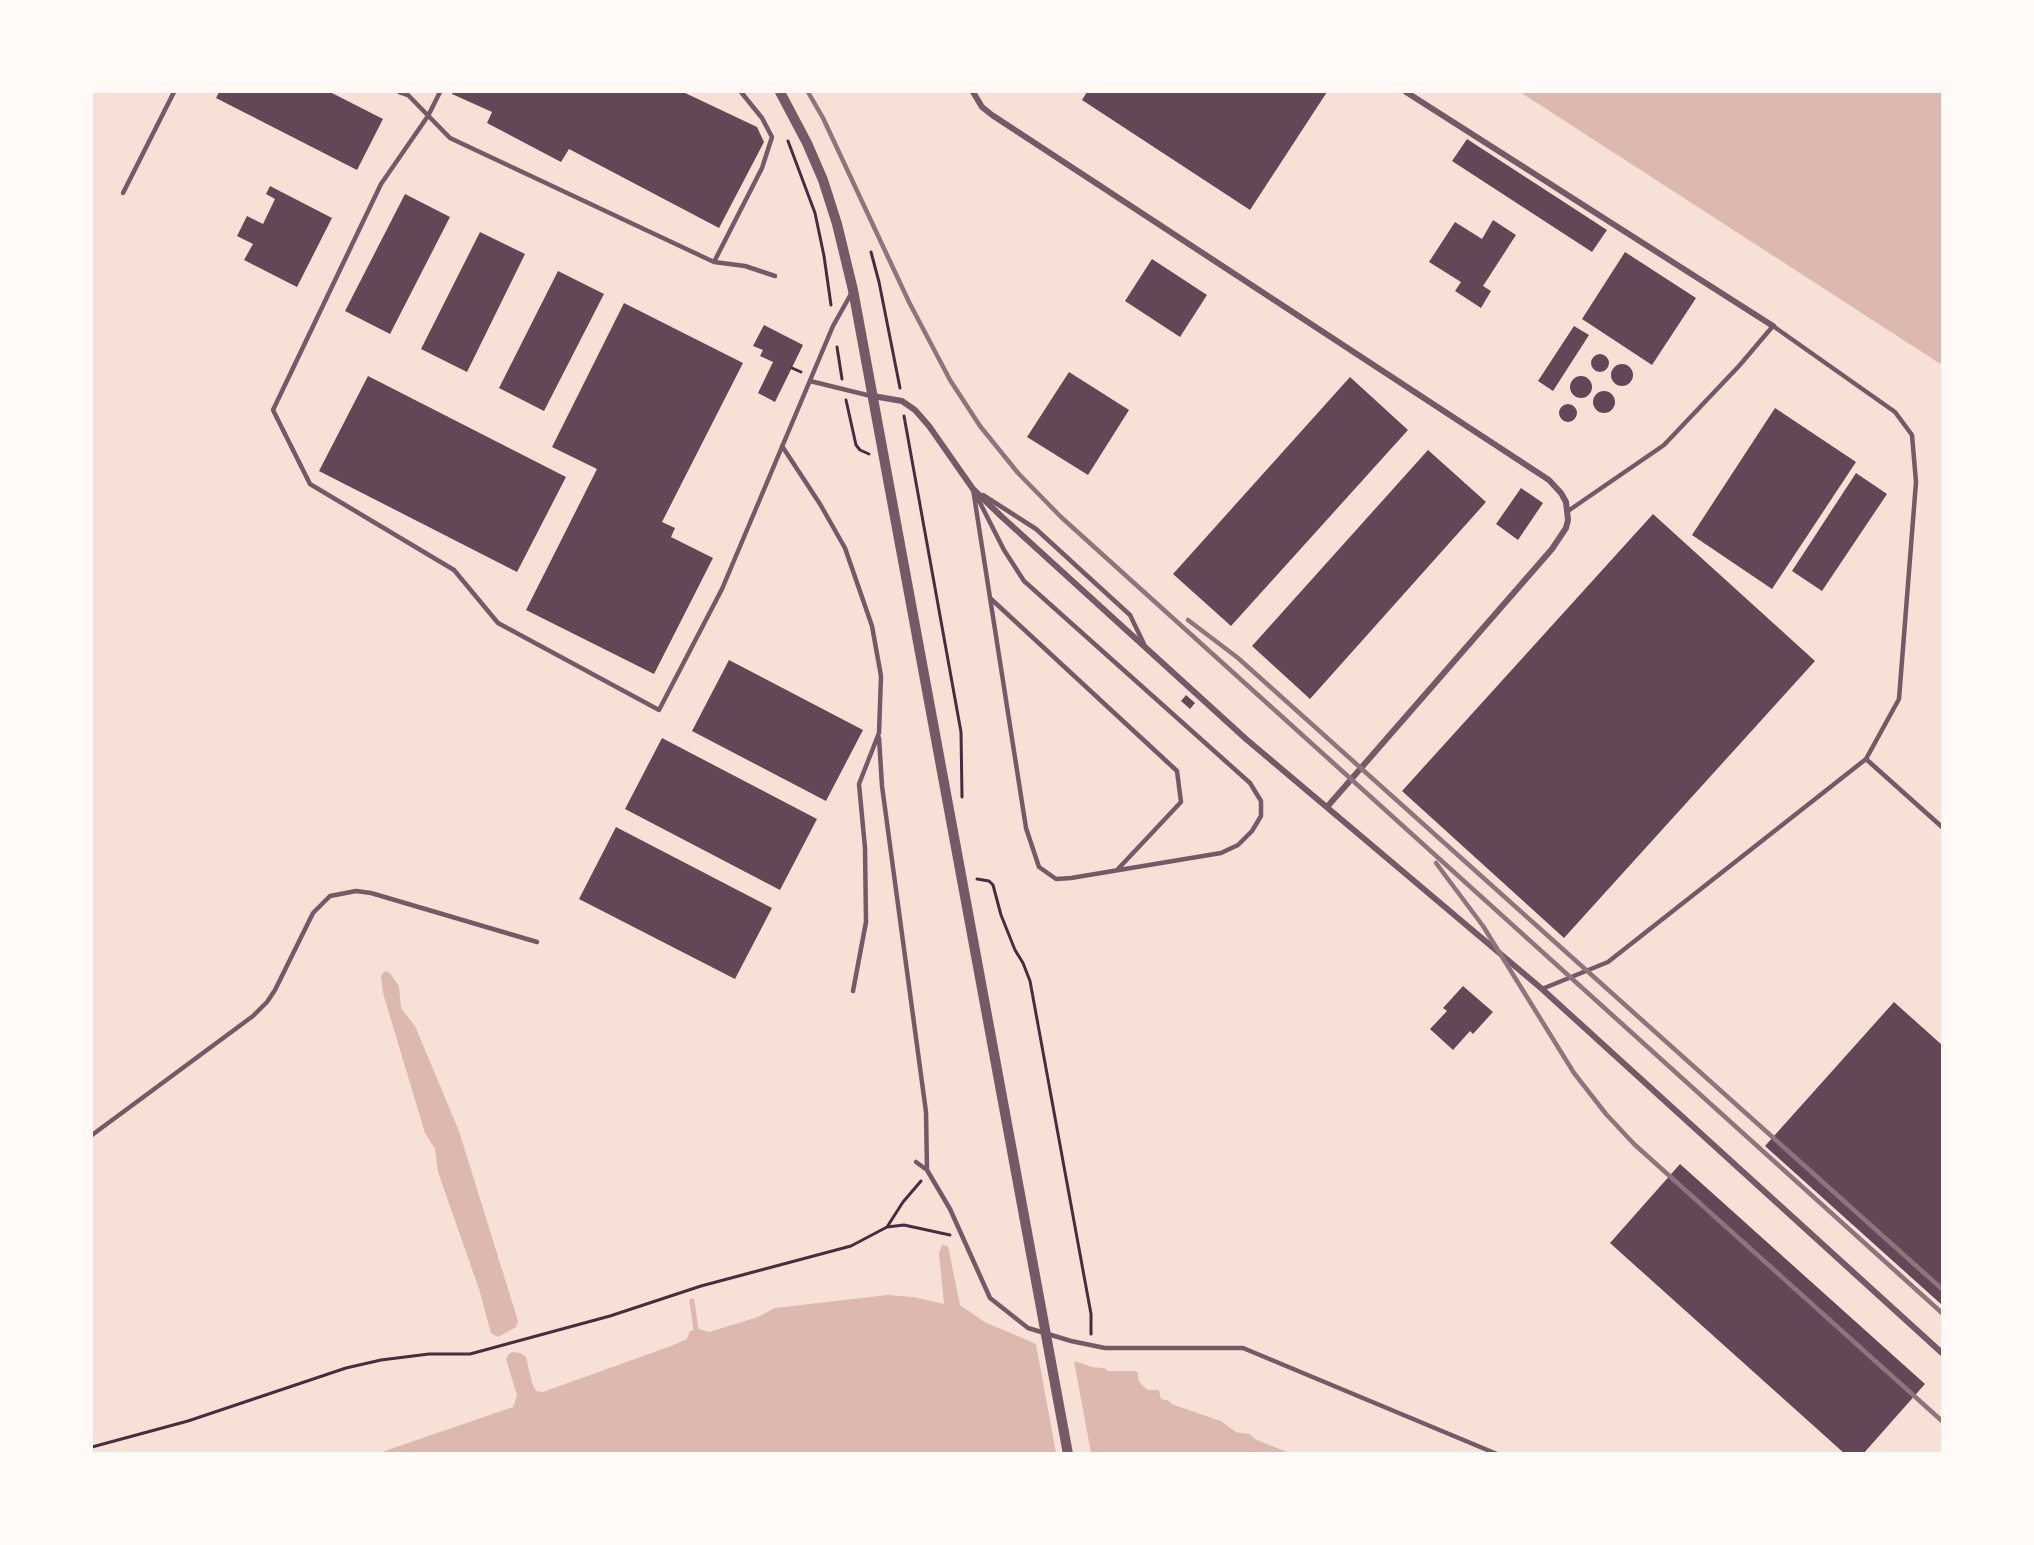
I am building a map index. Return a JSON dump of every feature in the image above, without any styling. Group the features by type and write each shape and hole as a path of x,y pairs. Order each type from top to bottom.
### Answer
{"street":[{"path":"780,92 807,143 823,180 837,224 853,290 1068,1454"},
{"path":"973,92 982,107 992,116 1549,480 1561,493 1568,512 1566,528 1552,549 1327,807"},
{"path":"1406,92 1773,326"},
{"path":"873,396 902,401 915,410 929,426 973,489 1145,647 1246,739 1542,989 1942,1353"}],"lane":[{"path":"123,193 174,92"},
{"path":"399,92 408,95 450,138 714,262 745,267 775,276"},
{"path":"440,92 428,116 381,184 273,410 310,484 454,570 498,623 659,710 722,589 833,326 853,290"},
{"path":"714,262 762,168 772,137 762,118 741,92"},
{"path":"1542,989 1608,962 1866,759 1899,699 1916,482 1912,435 1895,412 1773,326 1739,366 1664,445 1568,512"},
{"path":"810,381 873,396"},
{"path":"782,446 820,504 845,548 872,626 881,676 879,733 882,786 926,1112 927,1170"},
{"path":"973,489 1004,550 1024,581 1250,783 1261,801 1261,816 1252,831 1238,845 1221,853 1071,878 1056,879 1039,867 1026,828 973,489"},
{"path":"973,489 1044,536 1130,615 1145,647"},
{"path":"990,598 1177,771 1181,802 1117,870"},
{"path":"854,991 866,922 866,849 859,784 879,733"},
{"path":"1866,759 1942,827"},
{"path":"92,1135 253,1016 267,1002 313,913 330,896 356,891 371,894 537,942"},
{"path":"916,1162 927,1170 965,1239 990,1298 1028,1328 1105,1348 1243,1348 1497,1454"}],"path":[{"path":"785,133 815,213 842,374"},
{"path":"871,252 896,370"},
{"path":"848,409 856,445 860,450 869,454"},
{"path":"906,425 961,732 962,802"},
{"path":"979,890 977,879 988,881 993,885 1001,915 1030,981 1091,1314 1090,1345"},
{"path":"887,1227 927,1170"},
{"path":"92,1447 188,1421 346,1368 429,1354 470,1353 610,1316 701,1286 850,1246 887,1227 904,1225 965,1239"}],"shaded area":[{"path":"1520,92 1942,92 1942,365"},
{"path":"385,971 390,973 399,986 401,1008 415,1026 459,1131 518,1321 516,1327 498,1337 491,1333 480,1292 438,1172 435,1149 425,1133 383,993 381,976"},
{"path":"942,1245 948,1246 960,1305 985,1322 1092,1367 1105,1368 1108,1371 1135,1371 1143,1386 1159,1389 1161,1399 1221,1421 1236,1432 1250,1434 1255,1439 1290,1453 376,1454 513,1407 517,1395 506,1359 512,1352 526,1357 532,1383 536,1391 543,1392 671,1346 687,1339 690,1331 699,1329 709,1332 758,1317 775,1308 888,1295 913,1297 944,1304 939,1253"}],"pier":[{"path":"962,1302 986,1319 1077,1359 1109,1367 1136,1368 1141,1372 1141,1380 1145,1384 1161,1387 1164,1396 1170,1397 1174,1402 1222,1419 1237,1429 1251,1431 1293,1454 1255,1439 1250,1434 1236,1432 1221,1421 1161,1399 1159,1390 1148,1390 1139,1381 1138,1373 1135,1371 1108,1371 1105,1368 1074,1361 1091,1453 1056,1453 1036,1344 985,1322 960,1305"}],"building":[{"path":"219,92 330,92 383,119 357,170 216,98"},
{"path":"453,92 683,92 757,127 764,142 719,228 569,149 561,162 487,123 492,112 452,94"},
{"path":"1087,92 1327,92 1250,210 1082,100"},
{"path":"1467,139 1607,230 1592,252 1452,161"},
{"path":"270,186 332,218 297,287 244,260 253,244 237,236 247,216 263,224 275,199 266,194"},
{"path":"405,194 450,217 390,334 345,311"},
{"path":"1493,220 1516,235 1483,286 1491,291 1481,308 1455,291 1461,282 1429,262 1455,222 1482,239"},
{"path":"480,232 525,254 467,372 421,349"},
{"path":"1625,252 1696,298 1652,365 1582,319"},
{"path":"1152,259 1207,295 1180,337 1125,301"},
{"path":"558,271 604,294 544,411 499,388"},
{"path":"624,303 743,363 662,522 675,528 671,537 713,558 654,674 526,610 597,469 552,447"},
{"path":"764,325 803,345 775,402 758,393 773,362 760,356 763,350 753,346"},
{"path":"1574,326 1589,335 1553,391 1538,381"},
{"path":"1596,354 1604,354 1609,359 1607,370 1596,372 1591,367 1591,359"},
{"path":"1622,364 1630,367 1633,375 1630,383 1622,386 1614,383 1611,375 1614,367"},
{"path":"1069,372 1129,410 1088,475 1027,437"},
{"path":"368,376 566,477 517,572 319,471"},
{"path":"1581,376 1589,379 1592,387 1589,395 1581,398 1573,395 1570,387 1573,379"},
{"path":"1350,377 1408,430 1231,626 1173,574"},
{"path":"1604,391 1612,394 1615,402 1612,410 1604,413 1596,410 1593,402 1596,394"},
{"path":"1564,404 1572,404 1577,409 1575,420 1564,422 1559,417 1559,409"},
{"path":"1775,408 1856,462 1772,589 1692,535"},
{"path":"1428,450 1486,502 1310,699 1252,646"},
{"path":"1856,473 1887,494 1822,591 1792,571"},
{"path":"1521,488 1543,503 1518,540 1496,524"},
{"path":"1653,514 1815,661 1564,938 1402,791"},
{"path":"729,660 863,730 826,801 692,731"},
{"path":"1186,695 1195,703 1190,709 1181,701"},
{"path":"662,738 817,819 780,890 625,809"},
{"path":"616,827 772,908 735,979 579,899"},
{"path":"1463,986 1493,1012 1473,1034 1470,1031 1453,1050 1430,1029 1447,1011 1443,1008"},
{"path":"1894,1002 1942,1045 1942,1305 1765,1146"},
{"path":"1680,1164 1925,1384 1863,1454 1845,1454 1610,1243"}],"waterway":[{"path":"692,1301 696,1330"}],"railway":[{"path":"808,92 823,118 909,302 950,380 980,426 1018,473 1061,517 1942,1313"},
{"path":"1188,620 1238,658 1942,1289"},
{"path":"1436,863 1483,926 1574,1073 1606,1114 1634,1144 1942,1421"}]}
